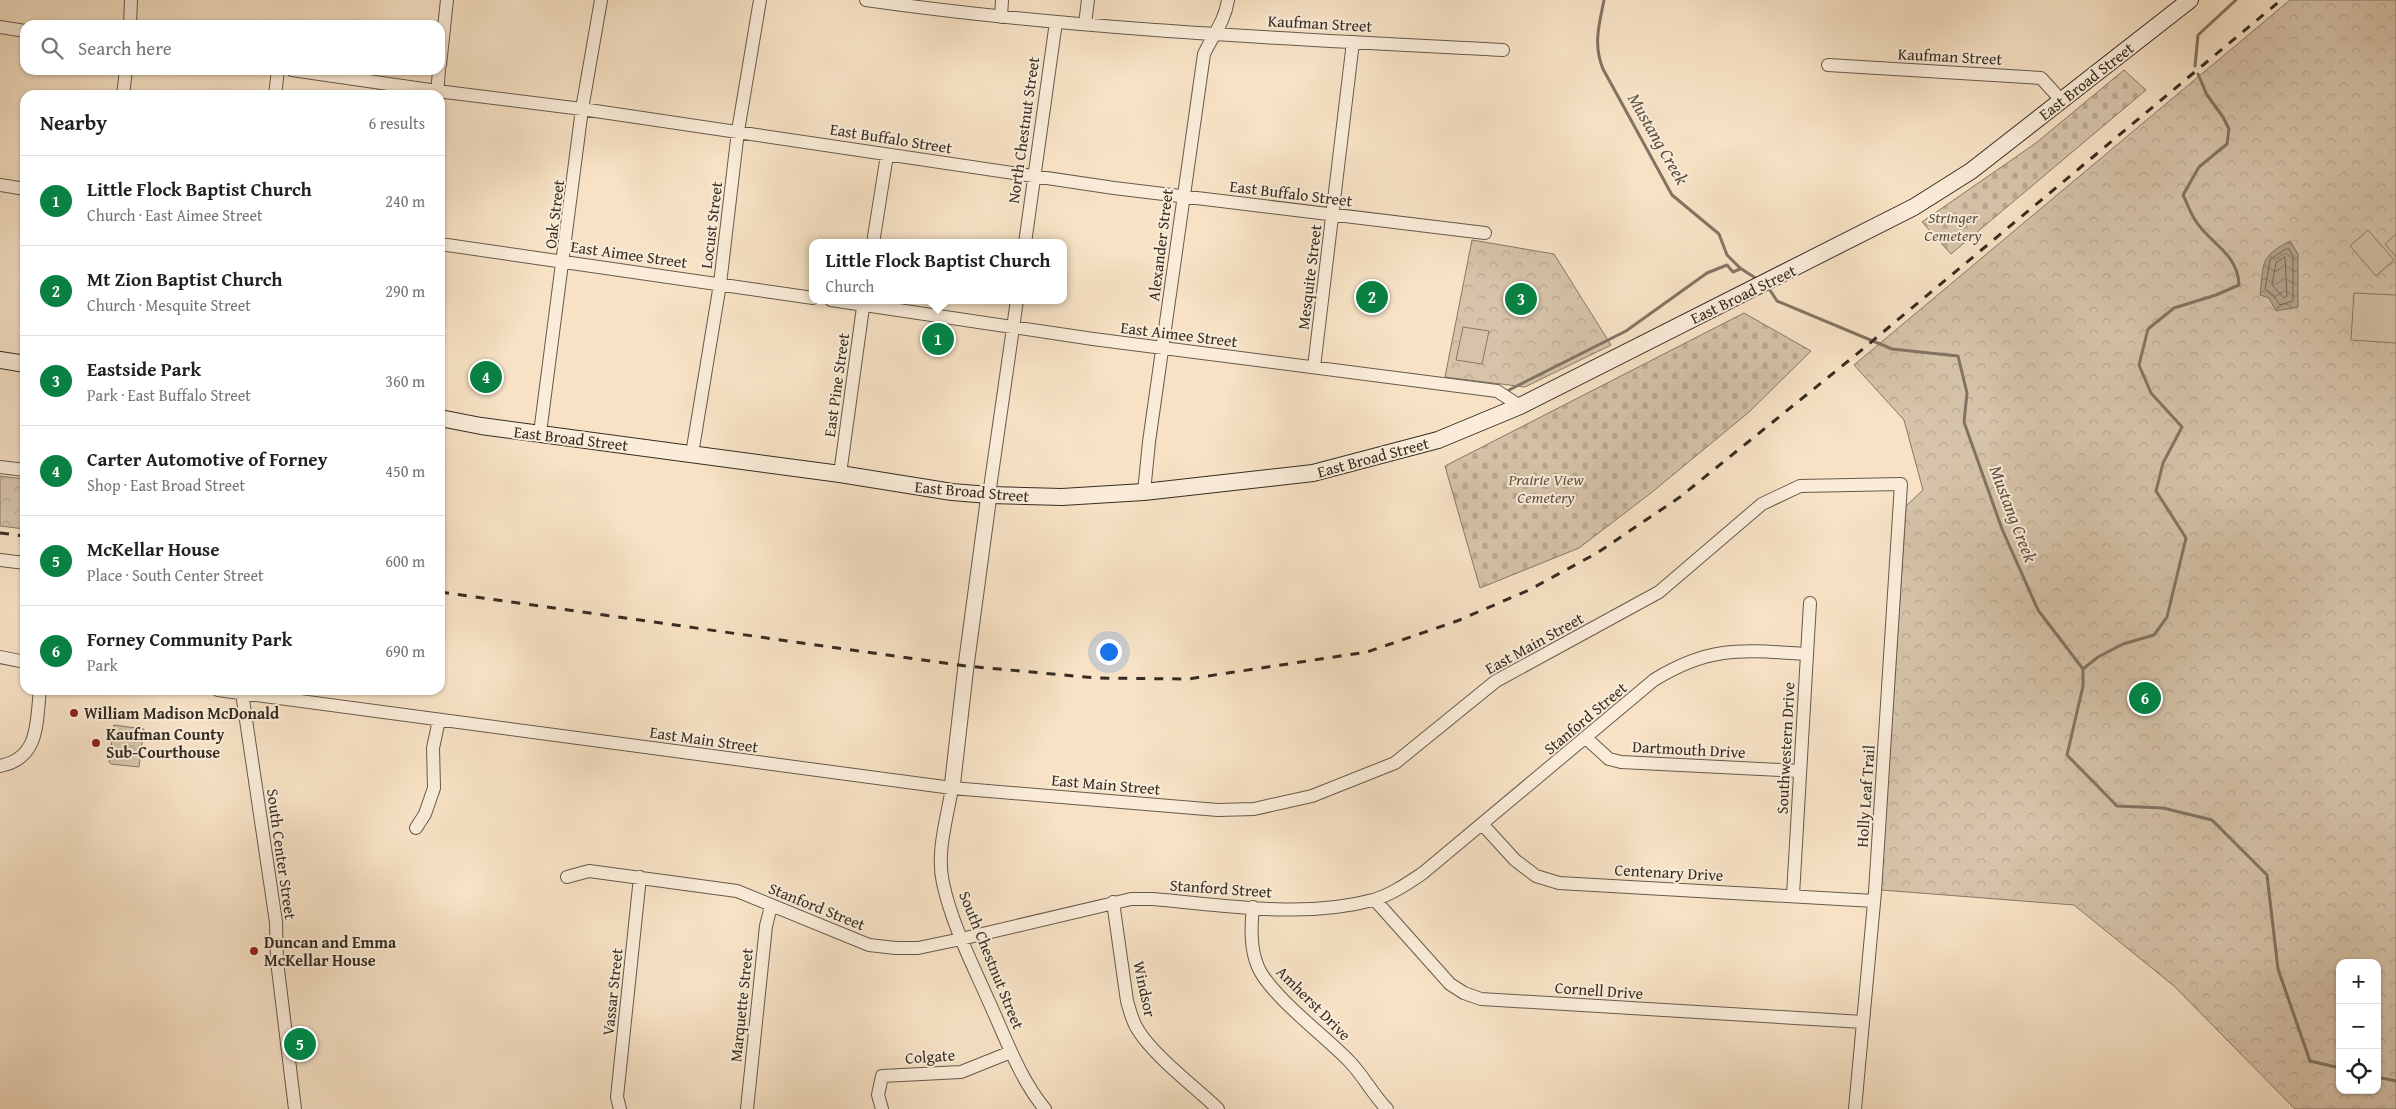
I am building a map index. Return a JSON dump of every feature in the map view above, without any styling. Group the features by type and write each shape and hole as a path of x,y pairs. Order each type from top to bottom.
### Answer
{"main road":[{"name":"East Broad Street","path":"445,419 481,426 840,474 952,492 990,495 1062,497 1144,492 1313,474 1438,440 1520,406 1914,208 1970,171 2190,0"},
{"path":"0,360 20,363"}],"street":[{"path":"130,20 131,0"},
{"path":"445,20 447,0"},
{"name":"Oak Street","path":"540,433 564,261 582,109 601,0"},
{"name":"Locust Street","path":"692,454 720,284 738,131 760,0"},
{"name":"Kaufman Street","path":"866,0 1056,22 1214,34 1503,50"},
{"path":"1001,17 1002,0"},
{"path":"1085,24 1088,0"},
{"name":"Alexander Street","path":"1144,492 1149,442 1204,54 1214,34 1224,20 1228,0"},
{"name":"North Chestnut Street","path":"1026,239 1036,176 1056,22"},
{"path":"0,27 20,30"},
{"name":"Mesquite Street","path":"1314,367 1353,42"},
{"name":"Kaufman Street","path":"1828,65 2041,78 2061,100"},
{"path":"124,90 125,75"},
{"path":"276,90 278,75"},
{"name":"East Buffalo Street","path":"324,75 418,90"},
{"path":"437,90 439,75"},
{"name":"East Buffalo Street","path":"445,94 582,109 888,155 1183,196 1485,233"},
{"path":"874,239 888,155"},
{"path":"0,185 20,187"},
{"name":"East Aimee Street","path":"445,245 809,297"},
{"name":"East Pine Street","path":"840,474 863,304"},
{"name":"East Aimee Street","path":"869,304 1163,348 1497,391 1520,406"},
{"path":"990,495 1016,304"},
{"path":"0,467 20,469"},
{"name":"East Main Street","path":"250,695 952,788 1218,810 1254,809 1312,796 1395,763 1496,681 1659,592 1762,504 1800,486 1901,484"},
{"name":"Holly Leaf Trail","path":"1855,1109 1874,901 1901,484"},
{"name":"South Chestnut Street","path":"990,495 966,666 952,788 941,857 943,882 961,939 1011,1052 1035,1098 1045,1109"},
{"path":"0,560 20,562"},
{"name":"Southwestern Drive","path":"1793,895 1810,603"},
{"name":"Stanford Street","path":"567,877 589,871 737,891 869,945 896,948 918,948 961,939 1113,902 1153,899 1300,910 1375,900 1402,887 1423,873 1483,825 1654,680 1674,668 1695,659 1723,652 1751,651 1807,654"},
{"path":"0,657 20,661"},
{"path":"0,766 10,764 25,754 33,744 39,695"},
{"name":"South Center Street","path":"242,695 276,922 277,961 295,1109"},
{"path":"416,828 425,814 434,788 433,748 439,720"},
{"name":"Dartmouth Drive","path":"1586,738 1609,759 1620,762 1800,771"},
{"name":"Centenary Drive","path":"1483,825 1515,860 1536,876 1559,883 1874,901"},
{"name":"Vassar Street","path":"620,1109 617,1097 640,877"},
{"name":"Cornell Drive","path":"1375,900 1450,984 1464,993 1481,999 1862,1022"},
{"name":"Windsor","path":"1113,902 1127,1001 1131,1017 1138,1031 1150,1045 1218,1109"},
{"name":"Marquette Street","path":"747,1109 766,926 771,906"},
{"name":"Amherst Drive","path":"1253,907 1251,932 1253,951 1258,968 1271,986 1351,1063 1387,1109"},
{"name":"Colgate","path":"882,1109 878,1095 882,1076 960,1072 1011,1052"}],"green space":[{"path":"2290,0 2396,0 2396,1109 2295,1109 2174,986 2074,905 1881,890 1906,506 1923,490 1904,420 1854,365"},
{"name":"Stringer Cemetery","path":"2124,70 2146,90 1951,254 1922,222 2036,143"},
{"path":"2368,230 2394,260 2376,276 2350,246"},
{"path":"2396,234 2396,257 2385,244"},
{"path":"1472,240 1554,254 1611,345 1525,387 1445,377"},
{"path":"2354,293 2396,295 2396,343 2351,340"},
{"name":"Prairie View Cemetery","path":"1744,313 1811,351 1749,412 1651,493 1579,548 1480,588 1445,466"},
{"path":"1463,327 1489,331 1482,364 1456,360"},
{"path":"0,476 20,478 20,528 0,526"},
{"path":"114,725 144,729 139,767 111,764 109,762"}],"water":[{"path":"2290,241 2298,254 2298,307 2276,311 2269,298 2260,295 2263,268 2268,257 2273,252"}],"waterway":[{"name":"Mustang Creek","path":"1604,0 1598,43 1598,52 1603,69 1672,195 1719,234 1727,255 1740,268 1757,279"},
{"path":"2195,66 2198,35 2236,0"},
{"path":"2083,669 2098,657 2123,644 2154,635 2167,617 2186,538 2156,491 2163,463 2182,427 2151,393 2139,365 2148,329 2174,308 2216,295 2239,285 2234,265 2195,220 2183,195 2199,167 2227,144 2229,129 2207,95 2198,74"},
{"path":"1509,390 1626,331 1707,273 1727,265 1733,272 1740,269"},
{"name":"Mustang Creek","path":"1768,287 1777,301 1892,349 1958,356 1967,393 1964,422 2002,529 2038,610 2083,669 2083,686 2067,755 2117,806 2163,808 2212,820 2267,875 2278,969 2310,1061 2336,1067"},
{"name":"Mustang Creek","path":"2381,1078 2396,1081"}],"railway":[{"path":"445,593 966,666 1096,678 1188,679 1367,652 1457,621 1529,590 1597,553 1680,497 1852,358 2281,0"},
{"path":"0,533 20,535"}],"place":[{"name":"Mt Zion Baptist Church","path":"1372,297"},
{"name":"Eastside Park","path":"1521,299"},
{"name":"Little Flock Baptist Church","path":"938,339"},
{"name":"Carter Automotive of Forney","path":"486,377"},
{"name":"Forney Community Park","path":"2145,698"},
{"name":"William Madison McDonald","path":"74,713"},
{"name":"Kaufman County Sub-Courthouse","path":"96,743"},
{"name":"Duncan and Emma McKellar House","path":"254,951"},
{"name":"McKellar House","path":"300,1044"}]}
